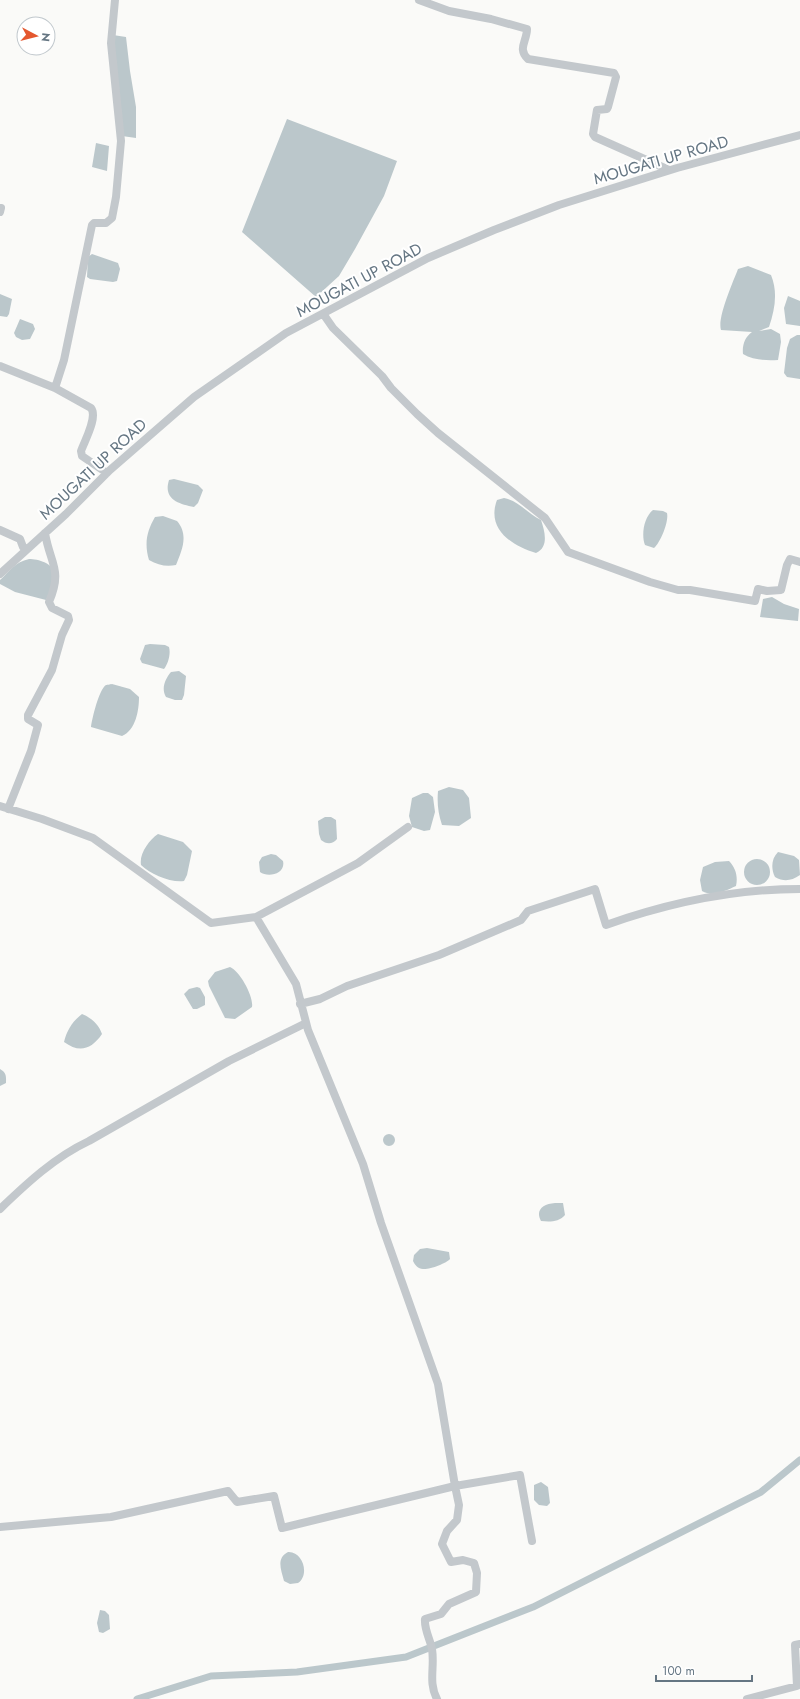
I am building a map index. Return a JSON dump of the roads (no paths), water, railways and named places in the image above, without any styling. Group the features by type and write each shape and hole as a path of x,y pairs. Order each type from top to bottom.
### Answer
{"street":[{"path":"55,388 64,360 92,225 94,223 106,223 112,218 116,197 121,141 112,43 115,0"},
{"path":"419,0 449,11 491,19 527,29 522,50 523,54 528,59 610,71 614,73 616,77 608,107 606,109 597,110 592,134 595,137 669,170"},
{"name":"MOUGATI UP ROAD","path":"0,574 107,473 194,397 286,333 428,258 494,230 559,205 669,170 800,135"},
{"path":"324,314 333,328 382,376 391,388 417,414 545,518 568,552 650,582 678,590 690,590 755,601 758,589 767,591 781,590 787,565 790,559 800,562"},
{"path":"0,366 55,388 91,408 94,412 93,418 81,451 82,456 107,473"},
{"path":"0,530 20,539 23,547 26,549"},
{"path":"45,533 47,548 54,562 56,576 55,589 49,602 52,608 68,616 69,620 62,636 52,670 28,715 28,719 38,725 31,751 4,807 93,838 210,923 256,917 358,863 408,828"},
{"path":"300,1004 320,1000 347,986 439,955 521,920 528,911 596,889 606,925 635,915 699,900 773,889 800,889"},
{"path":"256,917 296,984 306,1023 363,1164 381,1223 438,1384 459,1505 457,1520 447,1531 442,1544 451,1562 463,1560 474,1563 477,1573 476,1592 448,1604 440,1614 425,1619 424,1625 428,1632 432,1651 432,1690 437,1699"},
{"path":"0,1209 40,1172 72,1149 89,1141 229,1062 306,1023"},
{"path":"0,1527 111,1516 228,1491 237,1502 274,1496 282,1528 455,1486 520,1475 532,1541"},
{"path":"747,1699 797,1686 795,1645 800,1644"}],"waterway":[{"path":"137,1699 211,1676 297,1672 406,1657 533,1607 761,1492 800,1460"}]}
